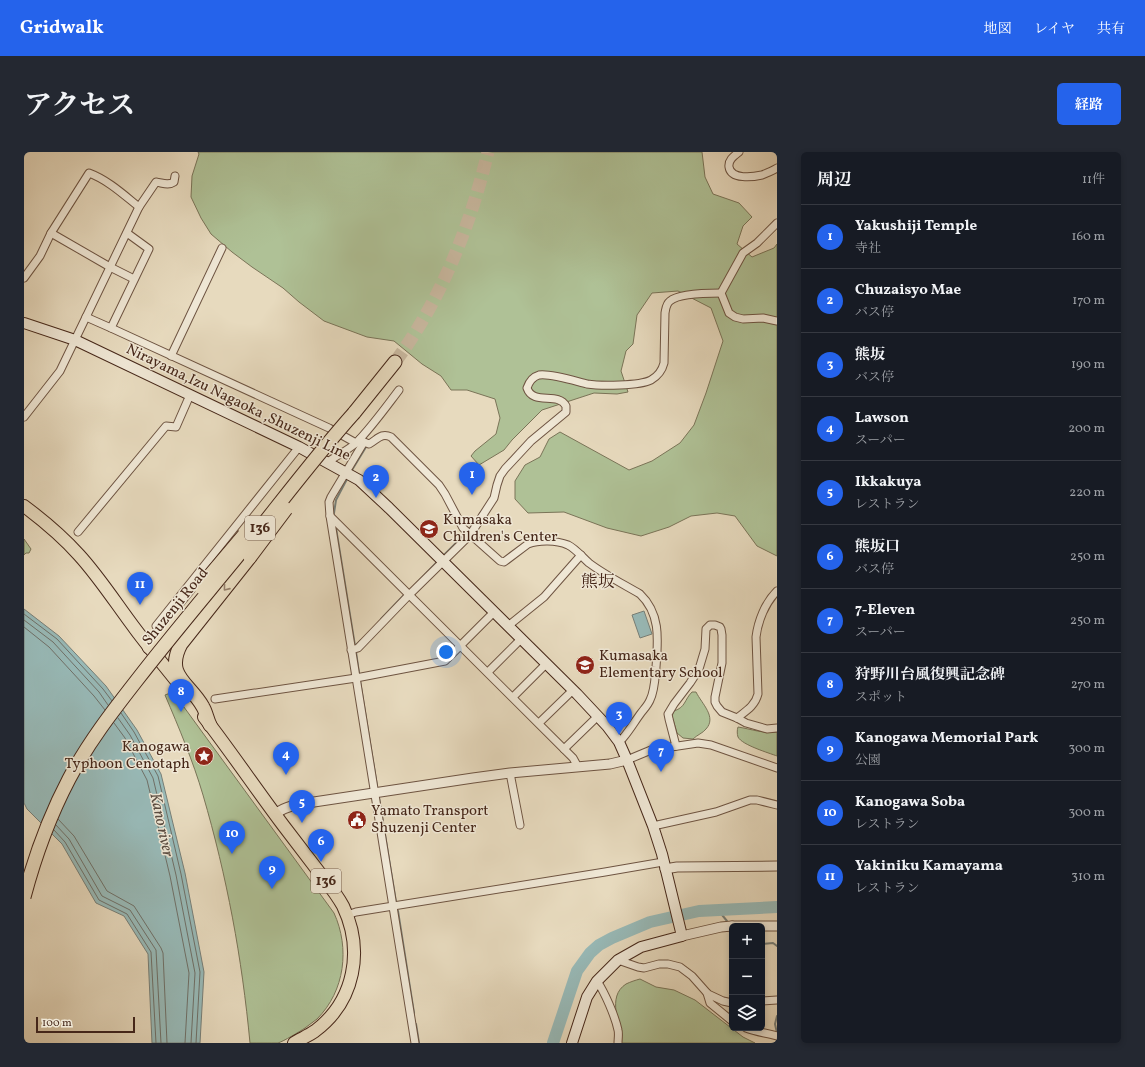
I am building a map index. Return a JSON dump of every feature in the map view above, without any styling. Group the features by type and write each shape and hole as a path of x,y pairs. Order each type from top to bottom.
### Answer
{"highway":[{"name":"Shuzenji Road","path":"24,897 33,866 56,805 69,778 96,734 166,642 395,362"},
{"path":"210,725 203,706 177,671 175,662 181,644 250,557 334,446 354,413"},
{"path":"150,647 161,627 177,615 304,465 319,448 332,438"},
{"name":"136","path":"24,506 47,524 78,554 94,573 137,632 210,725 342,905 352,931 354,948 353,970 349,987 337,1010 315,1031 294,1043"},
{"path":"158,658 181,644"}],"main road":[{"name":"Nirayama,Izu Nagaoka ,Shuzenji Line","path":"24,323 75,340 299,447 346,472 364,484 573,690 607,726 619,742 628,760 653,826 681,934"},
{"path":"572,1043 587,997 597,981 618,960 642,946 681,934"}],"street":[{"path":"739,152 731,158 729,165 731,171 736,175 744,177 762,175 777,168"},
{"path":"24,278 40,256 52,233 89,174 104,181 139,207"},
{"path":"24,417 60,371 139,207 156,182 171,184 174,182 175,176"},
{"path":"721,293 743,253 758,243 777,223"},
{"path":"52,233 110,267 134,279"},
{"path":"111,328 149,249 127,233"},
{"path":"171,356 222,248"},
{"path":"351,650 358,648 470,535 494,498 500,476 505,469 531,441 566,412 566,406 562,401 553,398 540,398 533,396 528,392 527,388 531,380 535,377 544,375 603,386 650,381 662,371 664,364 665,313 666,306 670,300 706,293 721,293"},
{"path":"721,293 729,313 735,317 763,318 777,321"},
{"path":"86,317 360,441 369,444 383,435 391,437 439,485 460,524 470,535 500,561 504,562 528,544 555,542 569,545 609,577 640,594 648,603 657,623 658,637 654,682 650,700 619,742"},
{"path":"399,390 360,441 346,472 329,502 351,650 415,1043"},
{"path":"78,532 166,426 176,427 190,395"},
{"path":"328,462 360,441"},
{"path":"161,627 206,564 299,447"},
{"path":"330,516 574,758 578,767"},
{"path":"508,626 544,597 581,555"},
{"path":"161,627 202,576 206,564"},
{"path":"738,718 753,705 758,694 757,628 762,614 777,591"},
{"path":"215,698 356,678 445,661 494,612"},
{"path":"676,746 668,714 699,669 706,642 706,629 710,625 720,627 722,635 722,663 715,697 715,702 719,709 722,712 738,718 746,724 767,729 777,728"},
{"path":"488,672 521,639"},
{"path":"513,697 546,664"},
{"path":"539,723 573,690"},
{"path":"564,749 598,716"},
{"path":"275,814 290,805 374,794 510,773 610,764 628,760 651,750 698,743 777,768"},
{"path":"510,773 520,825"},
{"path":"653,826 716,812 750,800 757,800 777,805"},
{"path":"347,915 356,912 605,872 664,865 677,867 777,866"},
{"path":"681,934 721,926 729,926"},
{"path":"765,926 777,926"},
{"path":"618,960 644,968 659,964 668,964 680,967 692,976 707,993 715,998 729,1002"},
{"path":"597,981 604,992 616,1023 618,1043"},
{"path":"707,993 710,1003 729,1019"},
{"path":"765,1002 777,1000"},
{"path":"754,1031 777,1036"}],"green space":[{"path":"198,152 702,152 705,177 713,194 739,203 752,217 743,226 737,244 752,257 774,248 777,244 777,556 757,546 735,516 717,513 691,516 669,527 641,536 607,528 564,512 528,513 515,499 515,481 525,465 540,457 549,439 560,432 629,470 652,461 680,443 694,425 723,341 711,308 678,291 652,293 637,315 633,344 626,351 621,371 628,392 617,394 594,393 542,410 504,450 479,465 471,456 496,434 500,418 495,399 467,390 451,390 441,376 422,364 394,341 367,337 324,321 283,288 232,252 211,234 191,197 192,176 199,154"},
{"path":"24,539 31,549 29,553 24,555"},
{"path":"173,692 334,913 339,926 342,940 342,969 334,996 317,1019 299,1032 278,1043 250,1043 243,980 226,887 212,826 199,782 186,745 165,695"},
{"path":"692,692 696,692 707,710 710,720 706,729 693,739 683,738 677,733 672,716 674,711 683,705"},
{"path":"738,727 762,732 777,732 777,756 740,740 737,731"},
{"path":"640,979 656,987 674,990 695,1000 729,1026 729,1031 735,1031 755,1043 621,1043 616,1011 617,996 620,989 633,981"}],"water":[{"name":"Kano river","path":"24,609 59,636 106,686 137,730 161,774 185,873 204,972 200,1043 152,1043 148,954 124,916 96,903 62,844 27,809 24,803"},
{"path":"644,611 652,634 640,638 632,615"}],"waterway":[{"path":"352,470 366,447"},
{"path":"334,513 336,500 347,479"},
{"path":"470,528 481,512"},
{"path":"336,528 355,646"},
{"path":"444,555 462,537"},
{"path":"414,586 437,562"},
{"path":"381,619 404,595"},
{"path":"355,646 361,640"},
{"path":"356,652 359,673"},
{"path":"360,681 377,786"},
{"path":"379,798 396,902"},
{"path":"553,1043 577,971 590,953 599,945 650,922 699,911 777,907"},
{"path":"718,910 727,921"},
{"path":"398,911 414,1013"},
{"path":"765,944 773,943 777,946"},
{"path":"777,1016 775,1024 777,1033"},
{"path":"416,1024 419,1043"}],"tunnel":[{"path":"395,362 426,314 452,262 472,208 488,152"}],"place":[{"name":"Yakushiji Temple","path":"472,495"},
{"name":"Chuzaisyo Mae","path":"376,498"},
{"name":"Kumasaka Children's Center","path":"429,529"},
{"name":"Yakiniku Kamayama","path":"140,605"},
{"name":"Kumasaka Elementary School","path":"585,665"},
{"name":"狩野川台風復興記念碑","path":"181,712"},
{"name":"熊坂","path":"619,735"},
{"name":"Kanogawa Typhoon Cenotaph","path":"204,756"},
{"name":"7-Eleven","path":"661,772"},
{"name":"Lawson","path":"286,775"},
{"name":"Yamato Transport Shuzenji Center","path":"357,820"},
{"name":"Ikkakuya","path":"302,823"},
{"name":"Kanogawa Soba","path":"232,854"},
{"name":"熊坂口","path":"321,862"},
{"name":"Kanogawa Memorial Park","path":"272,889"}],"district":[{"name":"熊坂","path":"598,582"}]}
